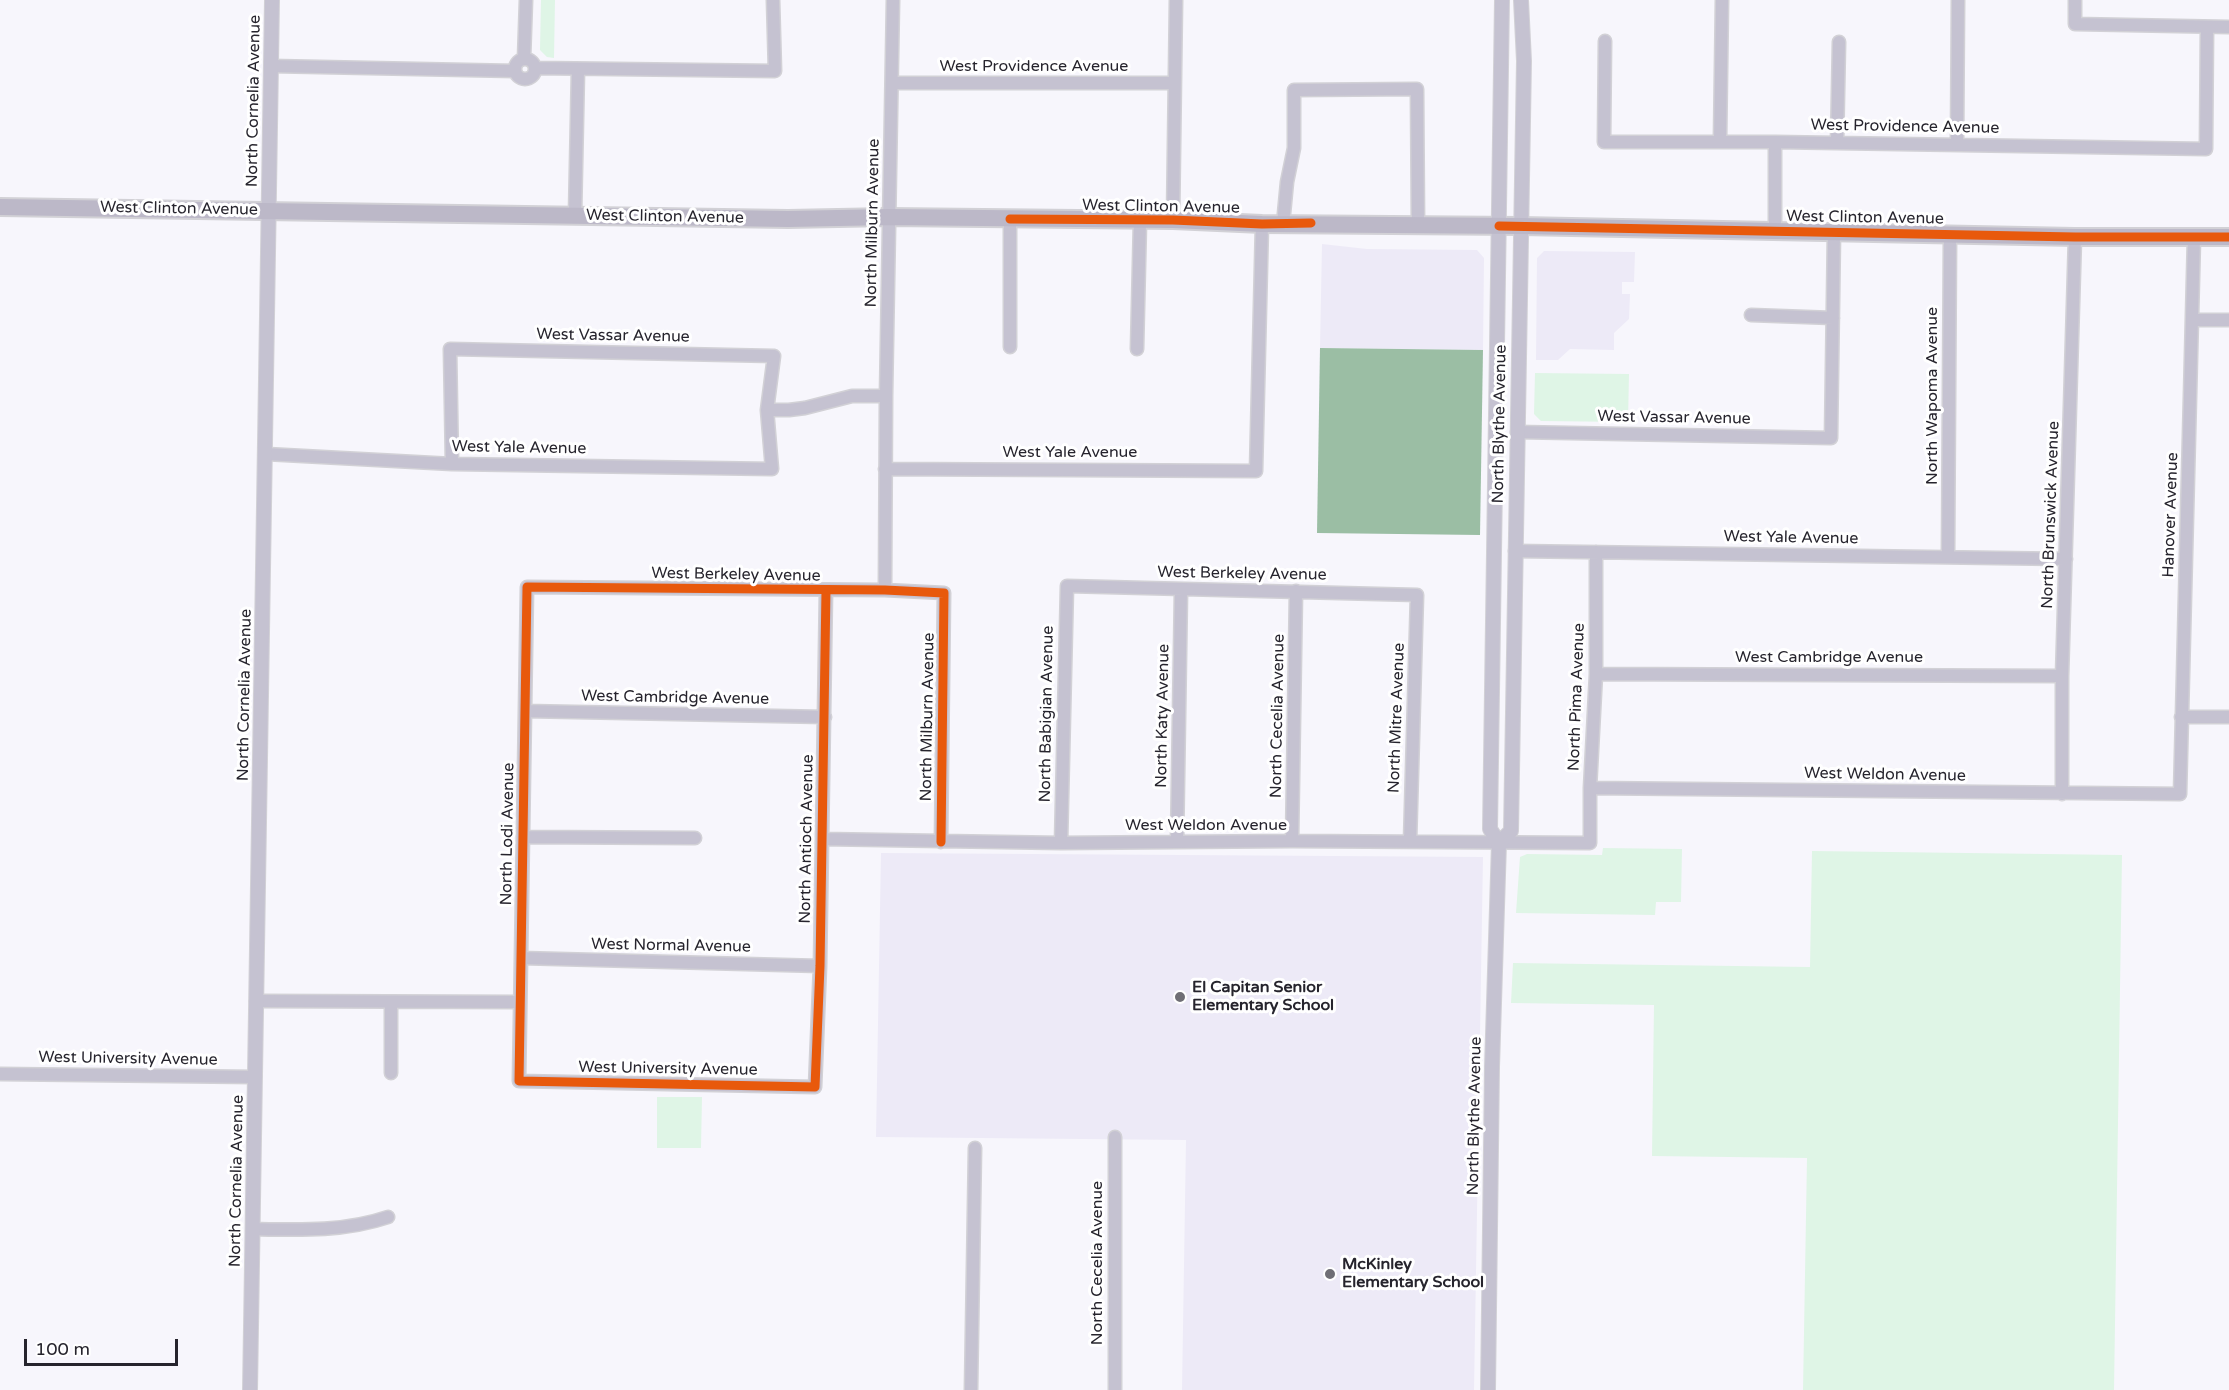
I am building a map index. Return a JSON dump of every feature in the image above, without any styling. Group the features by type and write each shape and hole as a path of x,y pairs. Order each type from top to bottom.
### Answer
{"main road":[{"name":"West Clinton Avenue","path":"0,207 788,219 888,217 1173,220 1262,224 1834,231 2074,237 2229,237"}],"street":[{"name":"North Cornelia Avenue","path":"250,1390 272,0"},
{"path":"524,59 526,0"},
{"path":"535,68 775,71 772,0"},
{"name":"North Milburn Avenue","path":"885,590 885,396 893,0"},
{"path":"1173,220 1176,0"},
{"name":"North Blythe Avenue","path":"1488,1390 1492,1067 1499,843 1490,829 1502,0"},
{"name":"North Blythe Avenue","path":"1499,843 1511,831 1524,61 1521,0"},
{"path":"1720,141 1722,0"},
{"path":"1957,145 1958,0"},
{"path":"2075,0 2075,24 2229,27"},
{"name":"West Providence Avenue","path":"1605,40 1604,142 1720,141 2206,149 2207,27"},
{"path":"1837,143 1839,42"},
{"path":"524,59 533,62 535,68 531,77 525,79 518,77 515,71 518,62 524,59"},
{"path":"271,66 515,71"},
{"path":"575,215 578,69"},
{"name":"West Providence Avenue","path":"893,83 1174,83"},
{"path":"1283,224 1287,182 1294,148 1294,90 1417,89 1418,226"},
{"path":"1775,142 1775,231"},
{"path":"1010,219 1010,347"},
{"path":"1137,350 1140,221"},
{"name":"West Yale Avenue","path":"885,469 1256,471 1262,224"},
{"path":"1751,315 1833,318 1834,231"},
{"name":"North Wapoma Avenue","path":"1948,557 1950,235"},
{"name":"North Brunswick Avenue","path":"2062,794 2062,676 2074,237"},
{"name":"Hanover Avenue","path":"2180,795 2194,237"},
{"name":"West Vassar Avenue","path":"1516,432 1831,438 1833,318"},
{"path":"2193,320 2229,320"},
{"name":"West Vassar Avenue","path":"452,464 450,350 774,357 767,410"},
{"path":"767,410 805,408 852,396 885,396"},
{"name":"West Yale Avenue","path":"266,454 452,464 772,469 767,410"},
{"name":"West Yale Avenue","path":"1515,551 2066,559"},
{"name":"North Pima Avenue","path":"1590,843 1590,788 1596,674 1596,552"},
{"name":"West Berkeley Avenue","path":"1067,586 1417,595"},
{"name":"North Babigian Avenue","path":"1061,843 1067,586"},
{"name":"West Berkeley Avenue","path":"527,587 944,592"},
{"name":"North Lodi Avenue","path":"519,1081 527,587"},
{"name":"North Antioch Avenue","path":"815,1087 820,966 826,590"},
{"name":"North Katy Avenue","path":"1177,843 1181,590"},
{"name":"North Cecelia Avenue","path":"1292,841 1296,591"},
{"name":"North Milburn Avenue","path":"941,842 944,592"},
{"name":"North Mitre Avenue","path":"1410,842 1417,595"},
{"name":"West Cambridge Avenue","path":"1596,674 2062,676"},
{"name":"West Cambridge Avenue","path":"525,711 825,717"},
{"path":"2181,717 2229,717"},
{"name":"West Weldon Avenue","path":"1590,788 2180,795"},
{"path":"524,837 695,838"},
{"name":"West Weldon Avenue","path":"822,839 1061,843 1292,841 1590,843"},
{"name":"West Normal Avenue","path":"521,958 820,966"},
{"path":"256,1001 520,1002"},
{"path":"391,1073 392,1003"},
{"name":"West University Avenue","path":"0,1074 255,1077"},
{"name":"West University Avenue","path":"519,1081 815,1087"},
{"name":"North Cecelia Avenue","path":"1115,1137 1115,1390"},
{"path":"971,1390 975,1148"},
{"path":"253,1229 324,1229 354,1226 388,1218"}],"shaded area":[{"path":"541,0 555,0 554,58 547,57 540,50"},
{"path":"1322,244 1367,249 1477,250 1484,258 1483,350 1320,348"},
{"path":"1544,251 1635,252 1634,282 1622,282 1622,294 1630,294 1629,319 1614,333 1614,350 1570,349 1558,360 1536,360 1537,258"},
{"path":"1320,348 1483,350 1480,535 1317,533"},
{"path":"1535,373 1629,374 1628,422 1541,421 1534,414"},
{"path":"1603,848 1682,849 1681,902 1656,902 1655,915 1516,913 1520,857 1527,854 1602,855"},
{"path":"1812,851 2122,855 2114,1390 1803,1390 1807,1158 1652,1156 1654,1005 1511,1003 1513,963 1810,967"},
{"name":"El Capitan Senior Elementary School","path":"881,853 1483,857 1474,1390 1182,1390 1186,1140 876,1137"},
{"path":"657,1097 702,1097 701,1148 657,1148"}],"cycle path":[{"path":"1010,219 1311,223"},
{"path":"1499,226 2075,237 2229,237"},
{"path":"826,590 820,966 815,1087 519,1081 527,587 885,590 944,593 941,842"}],"place":[{"name":"El Capitan Senior Elementary School","path":"1180,997"},
{"name":"McKinley Elementary School","path":"1330,1274"}]}
